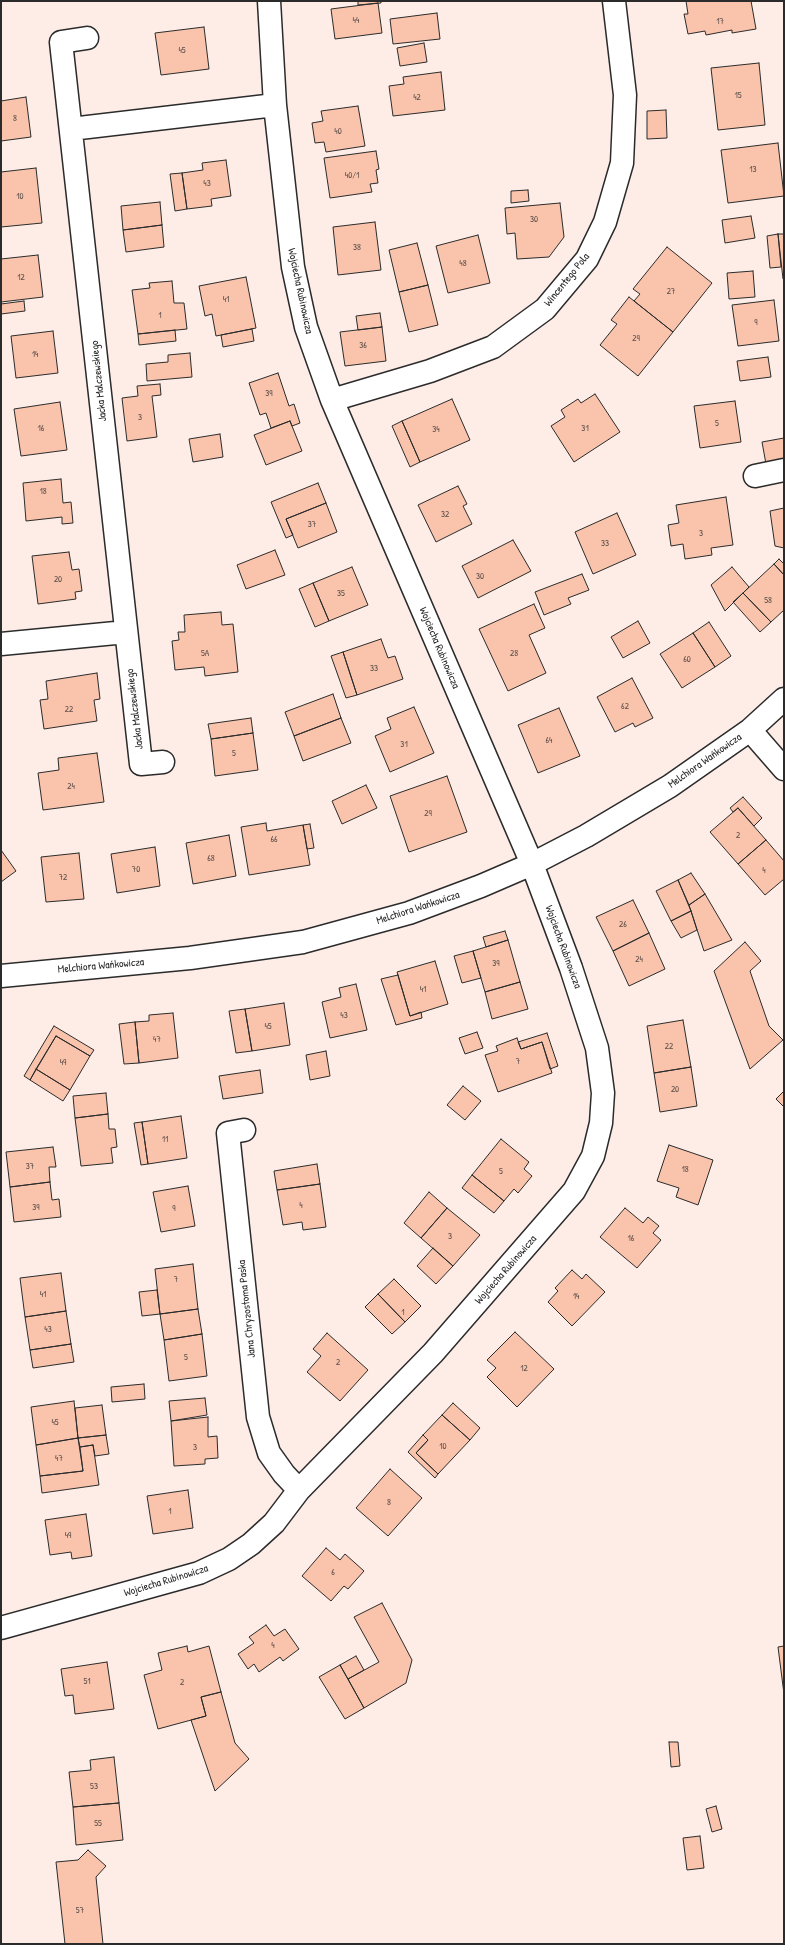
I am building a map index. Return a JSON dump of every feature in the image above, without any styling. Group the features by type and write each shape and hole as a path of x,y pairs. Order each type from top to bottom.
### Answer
{"street":[{"name":"Wojciecha Rubinowicza","path":"1,1628 200,1572 229,1559 251,1544 274,1523 299,1490 433,1353 574,1191 593,1156 601,1123 603,1093 597,1048 571,968 532,864 332,400 306,327 293,267 275,105 269,1"},
{"name":"Wincentego Pola","path":"332,400 430,371 493,347 545,309 587,259 605,222 622,163 625,95 614,1"},
{"name":"Jacka Malczewskiego","path":"87,38 61,42 141,764 163,762"},
{"path":"71,129 275,105"},
{"path":"755,476 784,470"},
{"path":"1,644 126,632"},
{"name":"Melchiora Wańkowicza","path":"1,976 190,958 303,942 409,913 481,886 532,864 586,836 670,786 750,730 784,699"},
{"path":"750,730 784,769"},
{"name":"Jana Chryzostoma Paska","path":"244,1130 228,1133 258,1417 269,1453 284,1474 299,1490"}],"building":[{"path":"358,1 381,1 381,3 358,5"},
{"path":"686,1 751,1 756,29 732,33 732,30 706,35 705,31 688,34 684,14 688,14"},
{"path":"378,3 382,33 335,39 331,9"},
{"path":"437,13 440,39 393,44 390,19"},
{"path":"204,27 209,69 161,75 155,33"},
{"path":"424,43 427,62 400,66 397,48"},
{"path":"759,63 765,125 718,130 711,68"},
{"path":"441,72 445,110 393,116 389,86 404,84 403,77"},
{"path":"26,97 31,137 1,141 1,101"},
{"path":"358,106 365,146 326,152 324,142 315,143 312,123 323,121 321,111"},
{"path":"666,110 667,138 647,139 647,111"},
{"path":"778,143 784,196 728,203 721,150"},
{"path":"376,151 379,169 376,170 378,183 370,184 372,192 330,198 324,158"},
{"path":"226,160 231,196 211,199 212,206 187,209 182,173 203,170 202,163"},
{"path":"36,168 42,223 1,227 1,172"},
{"path":"182,173 187,209 175,211 170,174"},
{"path":"528,190 529,201 511,203 511,191"},
{"path":"160,202 162,225 123,230 121,206"},
{"path":"560,203 564,237 549,257 517,259 515,233 507,234 505,208"},
{"path":"751,216 755,238 725,243 722,220"},
{"path":"375,222 381,270 338,275 333,227"},
{"path":"162,225 164,247 126,252 123,230"},
{"path":"778,234 784,234 784,279 783,279"},
{"path":"778,234 781,267 770,268 767,236"},
{"path":"478,235 490,283 448,293 436,246"},
{"path":"417,243 428,285 399,292 389,250"},
{"path":"667,247 712,283 673,332 634,301 640,294 633,289"},
{"path":"38,255 43,297 1,302 1,259"},
{"path":"753,271 755,297 729,299 727,273"},
{"path":"246,277 256,328 216,336 212,314 205,316 199,286"},
{"path":"172,281 174,303 184,303 187,329 138,334 132,290 150,288 149,283"},
{"path":"428,285 438,325 409,332 399,292"},
{"path":"629,297 673,332 638,376 600,345 617,324 611,320"},
{"path":"774,300 779,341 738,346 732,305"},
{"path":"24,301 25,311 1,314 1,304"},
{"path":"380,313 382,327 358,330 356,316"},
{"path":"382,327 386,361 345,366 340,332"},
{"path":"252,329 254,341 223,347 221,335"},
{"path":"175,330 176,341 139,345 138,334"},
{"path":"53,331 58,373 16,378 11,336"},
{"path":"190,353 192,377 147,381 146,364 168,362 168,355"},
{"path":"768,357 771,377 740,381 737,361"},
{"path":"278,373 289,406 294,404 300,423 292,426 290,421 271,428 266,413 260,415 249,383"},
{"path":"160,384 161,395 152,396 157,437 127,441 122,398 138,396 137,386"},
{"path":"595,394 620,432 574,462 551,426 565,417 561,410 578,399 581,403"},
{"path":"452,399 470,440 420,462 402,421"},
{"path":"735,401 741,442 700,448 694,406"},
{"path":"60,402 67,450 21,456 14,409"},
{"path":"290,421 302,451 266,465 254,435"},
{"path":"402,421 420,462 410,467 392,426"},
{"path":"220,434 223,457 193,462 189,439"},
{"path":"784,438 784,461 766,464 762,442"},
{"path":"61,479 63,503 71,502 73,523 62,524 62,517 26,521 23,483"},
{"path":"318,483 326,503 286,519 293,535 286,538 271,502"},
{"path":"458,486 467,504 463,506 472,524 436,542 418,505"},
{"path":"726,497 733,545 711,548 712,555 685,559 683,544 671,546 668,525 679,523 676,505"},
{"path":"326,503 337,532 298,548 286,519"},
{"path":"784,508 784,548 775,546 770,511"},
{"path":"617,513 636,555 593,574 575,532"},
{"path":"513,540 531,571 478,598 462,566"},
{"path":"275,550 285,575 246,589 237,565"},
{"path":"69,552 72,570 79,569 82,591 75,592 76,599 38,604 32,556"},
{"path":"779,559 784,564 784,575 774,564"},
{"path":"774,564 784,575 784,610 771,622 743,593"},
{"path":"352,567 368,605 329,621 313,583"},
{"path":"732,567 749,587 725,611 711,585"},
{"path":"582,574 589,590 568,598 571,604 544,615 535,592"},
{"path":"313,583 329,621 315,627 299,589"},
{"path":"743,593 771,622 760,632 733,602"},
{"path":"534,604 545,628 529,635 546,673 508,691 479,629"},
{"path":"221,612 222,625 233,624 238,672 205,676 204,667 175,670 172,641 179,640 178,632 185,632 184,615"},
{"path":"638,621 650,643 623,658 611,637"},
{"path":"709,622 731,656 715,667 693,633"},
{"path":"693,633 715,667 682,688 660,654"},
{"path":"381,639 388,658 395,656 403,679 357,695 343,652"},
{"path":"343,652 357,695 346,698 331,656"},
{"path":"97,673 100,699 94,700 97,721 44,729 40,700 48,699 46,681"},
{"path":"632,678 653,718 635,727 633,723 615,732 597,697"},
{"path":"333,694 341,718 294,736 285,712"},
{"path":"414,707 434,753 390,772 375,736 391,729 387,718"},
{"path":"559,708 580,756 538,773 518,725"},
{"path":"251,718 253,733 211,739 208,724"},
{"path":"341,718 351,743 303,761 294,736"},
{"path":"253,733 258,770 215,776 211,739"},
{"path":"97,753 104,802 43,810 38,773 59,770 58,758"},
{"path":"447,776 467,832 409,852 390,796"},
{"path":"366,785 377,808 342,824 332,801"},
{"path":"743,797 762,818 754,826 738,808 733,812 730,808"},
{"path":"738,808 766,840 738,864 710,832"},
{"path":"266,823 267,831 303,825 310,865 249,875 241,827"},
{"path":"310,824 314,848 307,849 303,825"},
{"path":"229,835 236,876 193,884 186,843"},
{"path":"766,840 784,861 784,879 765,895 738,864"},
{"path":"155,847 160,886 117,893 111,854"},
{"path":"1,850 16,871 1,882"},
{"path":"79,853 84,899 46,902 41,857"},
{"path":"691,873 705,894 689,905 678,880"},
{"path":"678,880 691,911 671,921 656,891"},
{"path":"705,894 732,940 704,951 689,905"},
{"path":"633,900 649,933 613,951 596,917"},
{"path":"691,911 697,930 681,938 671,921"},
{"path":"505,931 508,940 486,947 483,937"},
{"path":"649,933 665,969 629,986 613,951"},
{"path":"508,940 520,982 485,992 473,951"},
{"path":"745,942 761,961 750,971 769,1026 783,1040 750,1069 714,971"},
{"path":"473,951 481,978 462,983 454,956"},
{"path":"435,961 448,1004 410,1016 397,972"},
{"path":"398,975 410,1016 421,1012 422,1018 396,1025 381,979"},
{"path":"520,982 528,1009 492,1019 485,992"},
{"path":"356,984 367,1030 330,1038 322,1002 341,997 339,988"},
{"path":"284,1003 290,1045 252,1051 245,1009"},
{"path":"245,1009 252,1051 236,1053 229,1011"},
{"path":"173,1013 178,1058 139,1063 135,1022 149,1021 149,1015"},
{"path":"683,1020 691,1067 654,1073 647,1026"},
{"path":"135,1022 139,1063 124,1064 119,1024"},
{"path":"54,1026 94,1050 90,1056 56,1036 30,1080 24,1076"},
{"path":"477,1032 483,1048 465,1054 459,1038"},
{"path":"547,1033 558,1066 550,1069 542,1042 521,1049 518,1042"},
{"path":"56,1036 90,1056 70,1090 36,1069"},
{"path":"517,1038 521,1049 542,1042 552,1073 498,1092 485,1055 498,1051 496,1046"},
{"path":"326,1051 330,1076 310,1080 306,1055"},
{"path":"691,1067 697,1106 660,1112 654,1073"},
{"path":"36,1069 70,1090 63,1101 30,1080"},
{"path":"260,1070 263,1093 223,1099 219,1076"},
{"path":"463,1086 481,1101 465,1120 447,1105"},
{"path":"784,1091 784,1107 776,1099"},
{"path":"106,1093 108,1114 75,1118 73,1096"},
{"path":"108,1114 109,1129 115,1129 117,1147 111,1148 113,1163 81,1166 75,1118"},
{"path":"181,1116 187,1158 148,1164 142,1122"},
{"path":"142,1122 148,1164 141,1165 134,1123"},
{"path":"501,1139 529,1162 524,1169 532,1176 518,1193 514,1189 504,1201 472,1175"},
{"path":"669,1145 713,1160 698,1205 676,1197 679,1188 657,1181"},
{"path":"53,1147 56,1167 49,1167 50,1182 10,1187 6,1152"},
{"path":"317,1164 320,1184 277,1190 274,1171"},
{"path":"472,1175 504,1201 494,1213 462,1188"},
{"path":"50,1182 52,1200 59,1199 61,1217 14,1222 10,1187"},
{"path":"320,1184 326,1227 303,1230 302,1222 283,1225 277,1190"},
{"path":"188,1186 195,1226 161,1232 153,1192"},
{"path":"429,1192 447,1208 421,1238 404,1223"},
{"path":"447,1208 480,1235 453,1266 421,1238"},
{"path":"625,1208 643,1223 648,1217 659,1226 653,1233 661,1240 637,1268 600,1237"},
{"path":"433,1248 453,1266 436,1284 417,1266"},
{"path":"193,1264 198,1309 160,1314 155,1269"},
{"path":"572,1270 582,1279 586,1274 605,1292 572,1326 548,1302 558,1291 555,1288"},
{"path":"61,1273 66,1311 25,1317 20,1278"},
{"path":"394,1279 421,1306 405,1322 378,1294"},
{"path":"157,1290 160,1314 142,1316 139,1292"},
{"path":"378,1294 405,1322 392,1334 365,1307"},
{"path":"198,1309 202,1334 164,1340 160,1314"},
{"path":"66,1311 71,1344 30,1350 25,1317"},
{"path":"515,1332 554,1369 517,1407 487,1377 496,1368 487,1360"},
{"path":"327,1333 368,1370 340,1401 307,1372 321,1356 313,1349"},
{"path":"202,1334 207,1376 169,1381 164,1340"},
{"path":"71,1344 74,1362 33,1368 30,1350"},
{"path":"144,1384 145,1399 112,1402 111,1387"},
{"path":"205,1398 207,1415 171,1421 169,1401"},
{"path":"74,1401 78,1438 36,1445 31,1407"},
{"path":"453,1403 480,1428 470,1440 442,1415"},
{"path":"102,1405 106,1435 78,1438 75,1408"},
{"path":"442,1415 470,1440 438,1474 416,1453 428,1440 423,1435"},
{"path":"208,1417 208,1437 217,1436 218,1458 205,1459 205,1464 174,1466 171,1421"},
{"path":"106,1435 109,1454 95,1456 93,1445 80,1447 78,1438"},
{"path":"423,1435 428,1440 416,1453 438,1474 435,1478 408,1452"},
{"path":"78,1438 83,1471 40,1476 36,1445"},
{"path":"93,1445 99,1485 42,1493 40,1476 83,1471 80,1447"},
{"path":"390,1469 422,1498 388,1536 356,1508"},
{"path":"188,1490 193,1528 153,1534 147,1496"},
{"path":"86,1514 92,1556 72,1559 71,1552 50,1555 45,1520"},
{"path":"326,1548 340,1560 345,1554 364,1571 348,1589 344,1586 331,1601 302,1576"},
{"path":"382,1603 412,1660 406,1683 364,1708 348,1679 379,1662 354,1617"},
{"path":"266,1625 274,1636 285,1629 299,1649 283,1661 280,1657 259,1672 254,1664 248,1669 238,1654 254,1643 249,1637"},
{"path":"187,1646 188,1652 209,1646 221,1692 201,1697 206,1716 158,1729 144,1675 162,1670 158,1653"},
{"path":"784,1646 784,1694 778,1647"},
{"path":"356,1656 364,1670 348,1679 340,1665"},
{"path":"107,1662 114,1709 75,1714 73,1695 65,1696 61,1669"},
{"path":"340,1665 364,1708 345,1719 319,1677"},
{"path":"221,1692 235,1743 249,1759 215,1791 191,1720 206,1716 201,1697"},
{"path":"669,1742 678,1742 680,1766 671,1767"},
{"path":"114,1757 119,1803 73,1807 69,1772 91,1770 90,1760"},
{"path":"119,1803 123,1840 76,1845 73,1807"},
{"path":"716,1806 722,1829 712,1832 706,1809"},
{"path":"700,1836 704,1868 687,1870 683,1838"},
{"path":"88,1850 106,1866 96,1877 103,1944 65,1944 56,1862 78,1860"}]}
